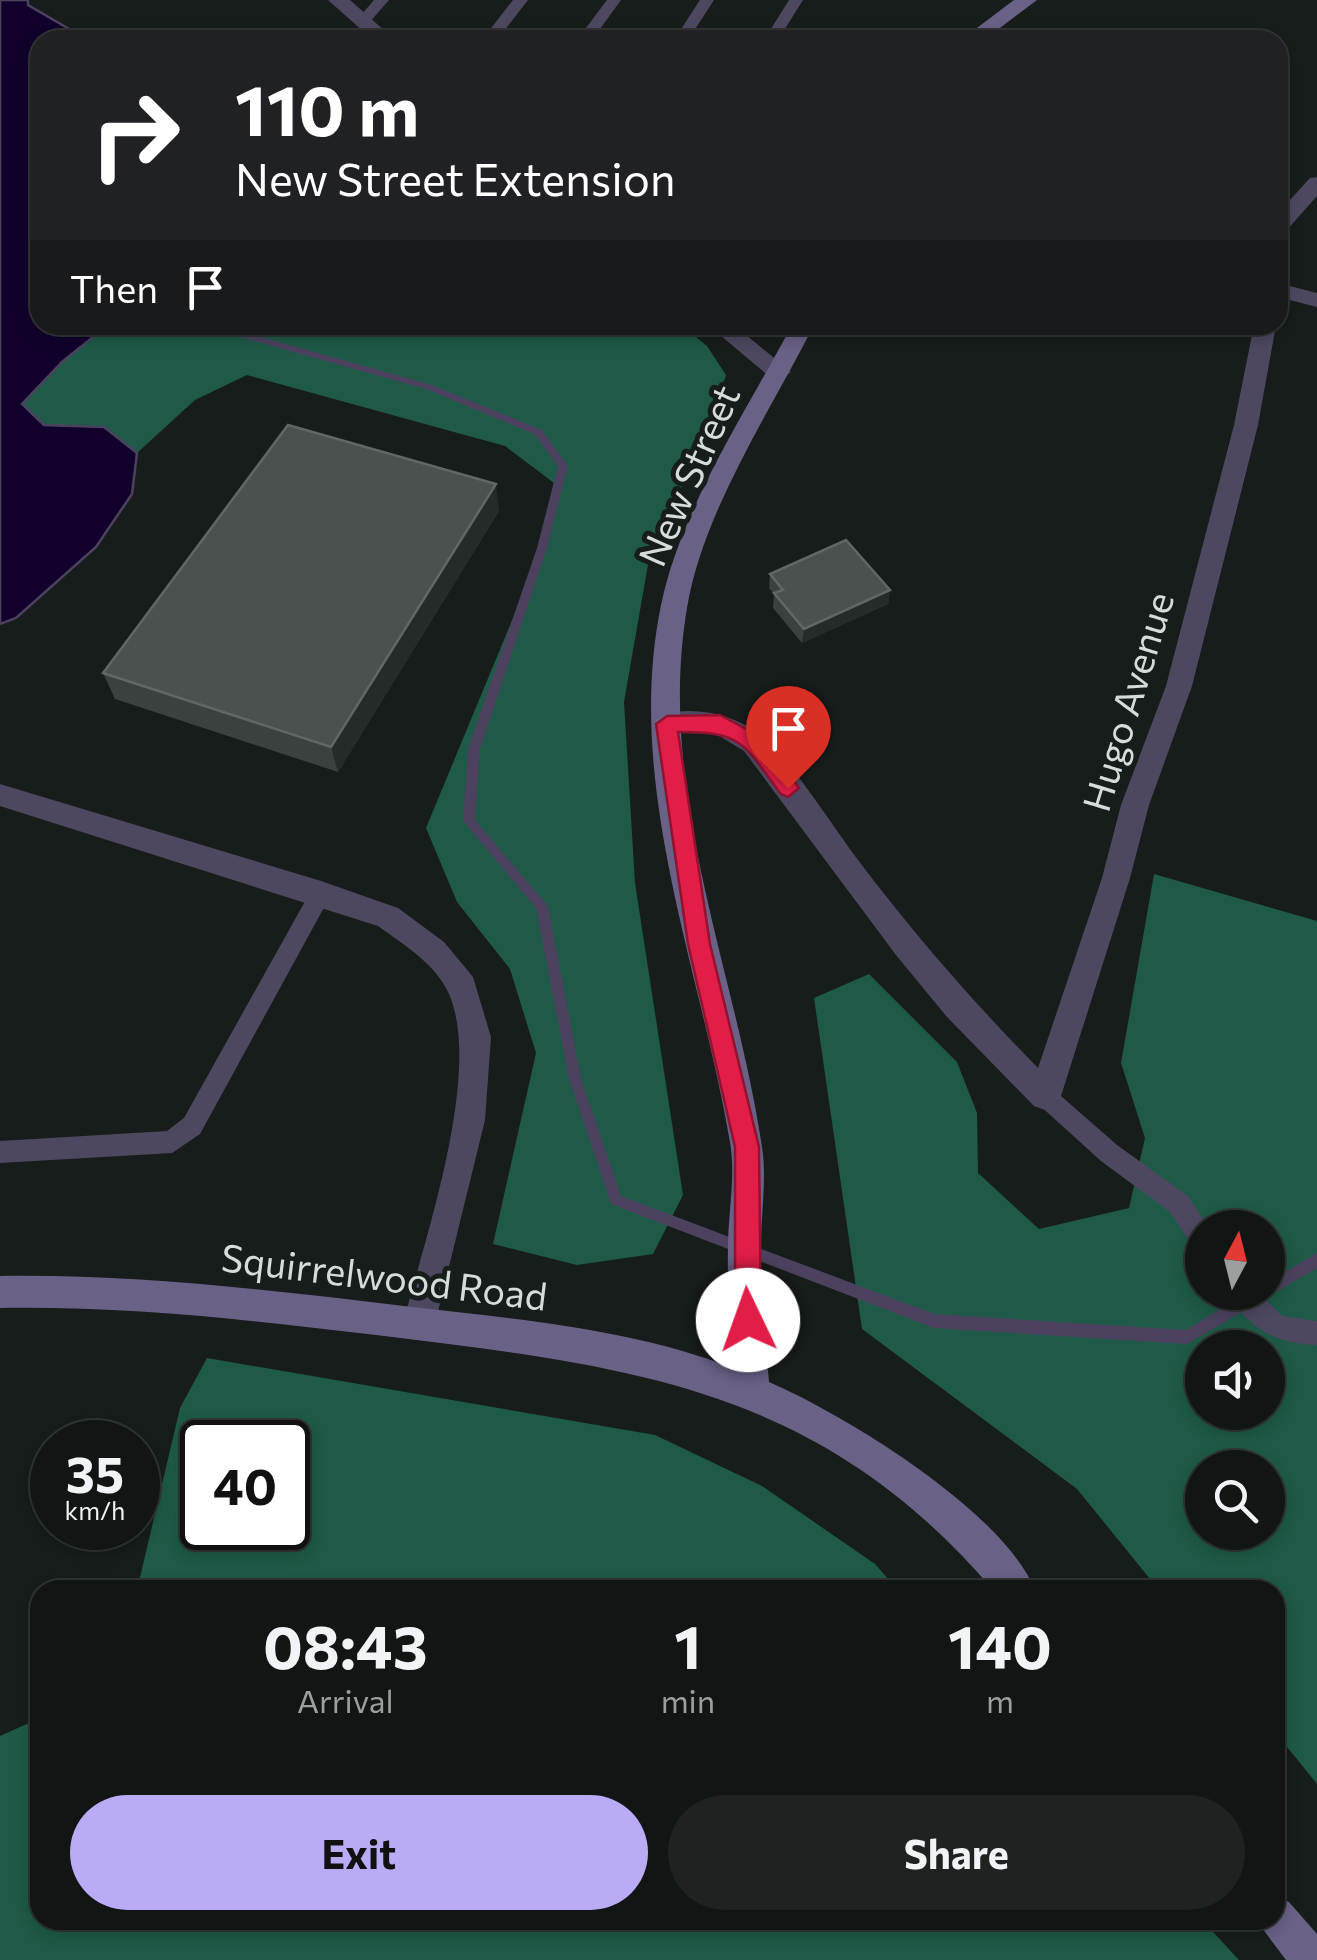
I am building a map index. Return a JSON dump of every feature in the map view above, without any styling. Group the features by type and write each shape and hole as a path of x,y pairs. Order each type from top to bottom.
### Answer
{"street":[{"path":"338,0 374,30"},
{"path":"985,30 1027,0"},
{"path":"1288,215 1317,182"},
{"path":"1288,293 1317,300"},
{"path":"732,335 779,372"},
{"name":"New Street","path":"752,1392 744,1249 747,1147 699,944 667,724 666,659 675,603 697,536 799,335"},
{"name":"Hugo Avenue","path":"1045,1096 1116,878 1135,805 1179,686 1246,425 1262,335"},
{"path":"667,724 720,723 754,743 906,946 958,1008 1045,1096"},
{"path":"0,795 322,893 388,917 434,951 462,986 476,1037 470,1120 420,1324"},
{"name":"Squirrelwood Road","path":"0,1292 93,1289 227,1300 554,1341 663,1362 752,1392 842,1438 922,1493 1007,1580"},
{"path":"1285,1928 1312,1960"}],"lane":[{"path":"364,21 382,0"},
{"path":"497,30 521,0"},
{"path":"592,30 614,0"},
{"path":"688,30 707,0"},
{"path":"777,30 796,0"},
{"path":"0,1152 172,1142 192,1126 322,893"},
{"path":"1045,1096 1109,1152 1179,1204 1185,1213"},
{"path":"1256,1310 1266,1323 1294,1333 1317,1333"}],"green space":[{"path":"96,335 693,335 707,346 726,375 709,426 649,559 624,702 635,883 683,1195 653,1254 577,1265 493,1244 536,1053 510,969 457,902 426,828 542,548 558,486 505,446 247,375 195,400 137,453 104,427 44,425 22,404 62,362"},
{"path":"1154,874 1317,921 1317,1784 1285,1744 1285,1580 1151,1580 1077,1489 862,1329 814,998 869,974 957,1062 977,1113 978,1173 1039,1229 1129,1208 1145,1138 1121,1063"},
{"path":"207,1358 655,1435 762,1486 875,1564 889,1580 139,1580 146,1550 160,1550 160,1493 180,1408"},
{"path":"30,1722 30,1930 1211,1930 1239,1960 0,1960 0,1736"}],"shaded area":[{"path":"0,0 28,0 28,5 71,30 30,30 30,335 96,335 62,362 22,404 44,425 104,427 137,453 132,494 96,547 16,618 0,624"}],"building":[{"path":"288,425 496,484 331,747 103,673"},
{"path":"846,540 890,590 804,629 774,593 783,590 770,574"}],"waterway":[{"path":"243,335 429,387 538,432 563,466 542,548 474,749 469,821 542,906 575,1079 616,1200 934,1321 1187,1337 1232,1310"},
{"path":"1285,1279 1317,1260"}],"route":[{"path":"748,1320 744,1249 747,1147 699,944 676,807 667,724 720,723 735,730 754,743 788,788"}]}
